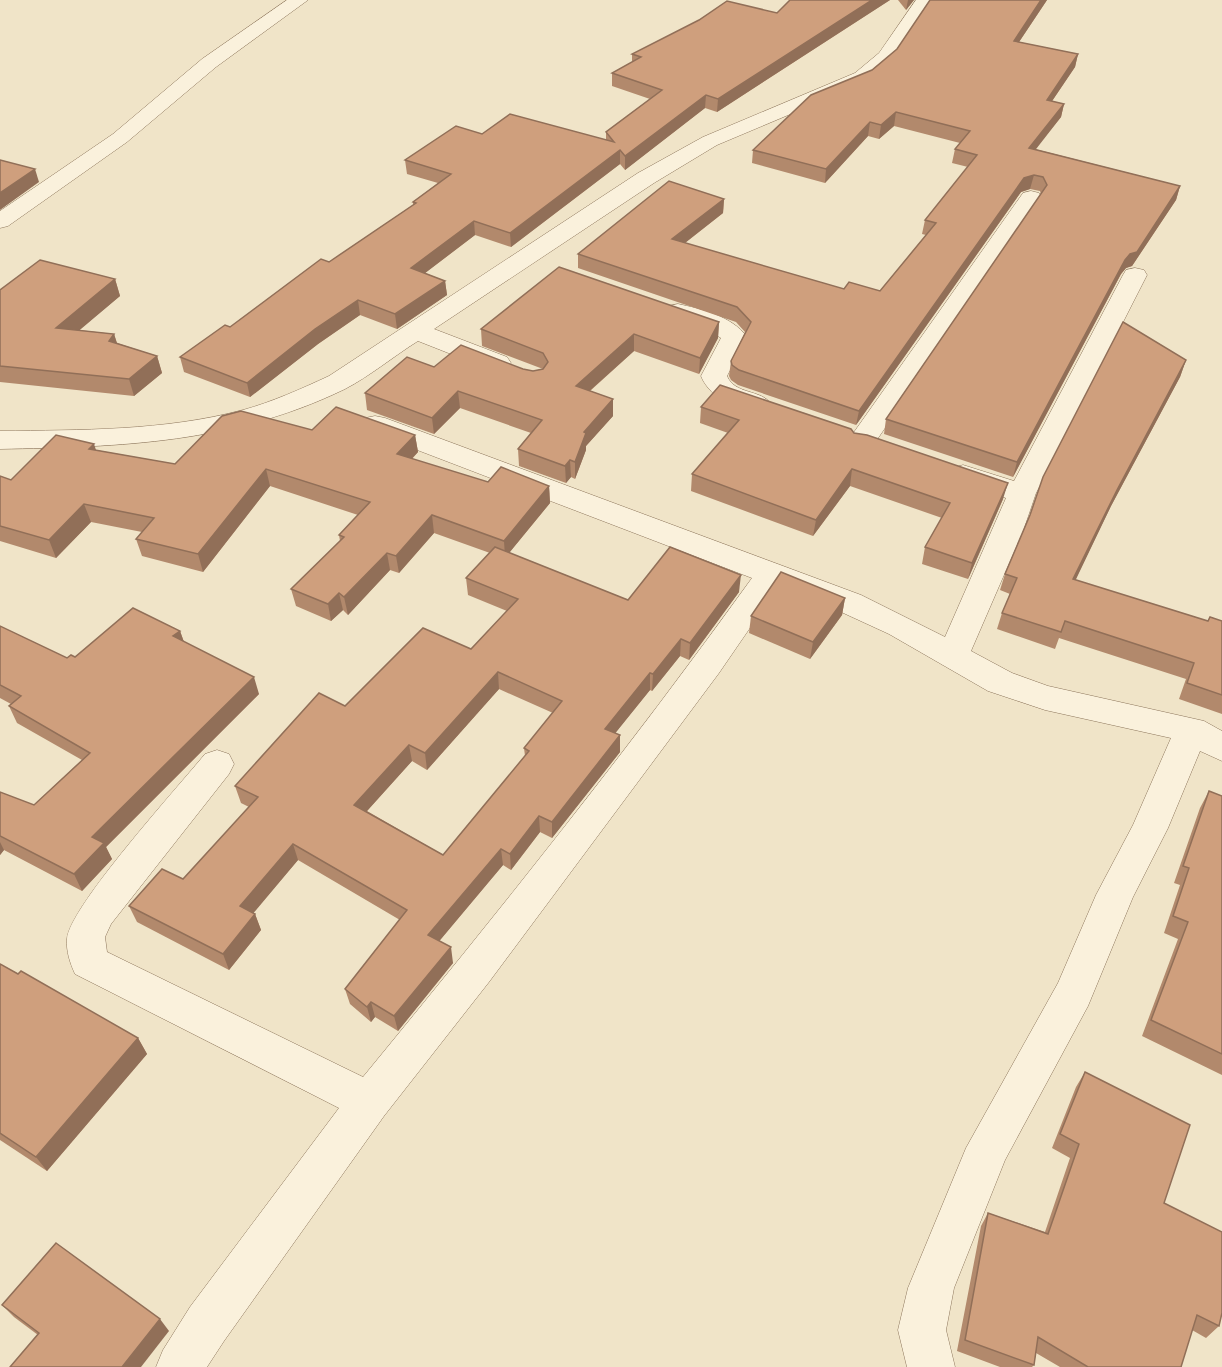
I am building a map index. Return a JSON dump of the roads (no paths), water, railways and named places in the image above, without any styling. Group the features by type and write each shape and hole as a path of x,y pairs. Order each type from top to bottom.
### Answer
{"street":[{"path":"0,221 120,138 209,63 257,27 299,0"},
{"path":"0,440 120,438 171,434 216,427 257,416 306,398 338,382 646,178 711,141 862,77 886,57 925,0"},
{"path":"862,440 1031,198"},
{"path":"523,260 555,270"},
{"path":"952,656 1008,531 1022,493 1135,275"},
{"path":"652,302 726,329 734,337 714,376 717,385 728,393 784,413"},
{"path":"416,331 524,374"},
{"path":"306,398 850,603 900,626 1000,682 1045,698 1207,739 1150,828 1114,895 1074,993 988,1148 931,1288 922,1330 931,1367"},
{"path":"942,467 1022,493"},
{"path":"180,1367 207,1324 369,1102 475,970 670,713 771,574"},
{"path":"217,764 96,914 86,937 89,962 369,1102"}]}
